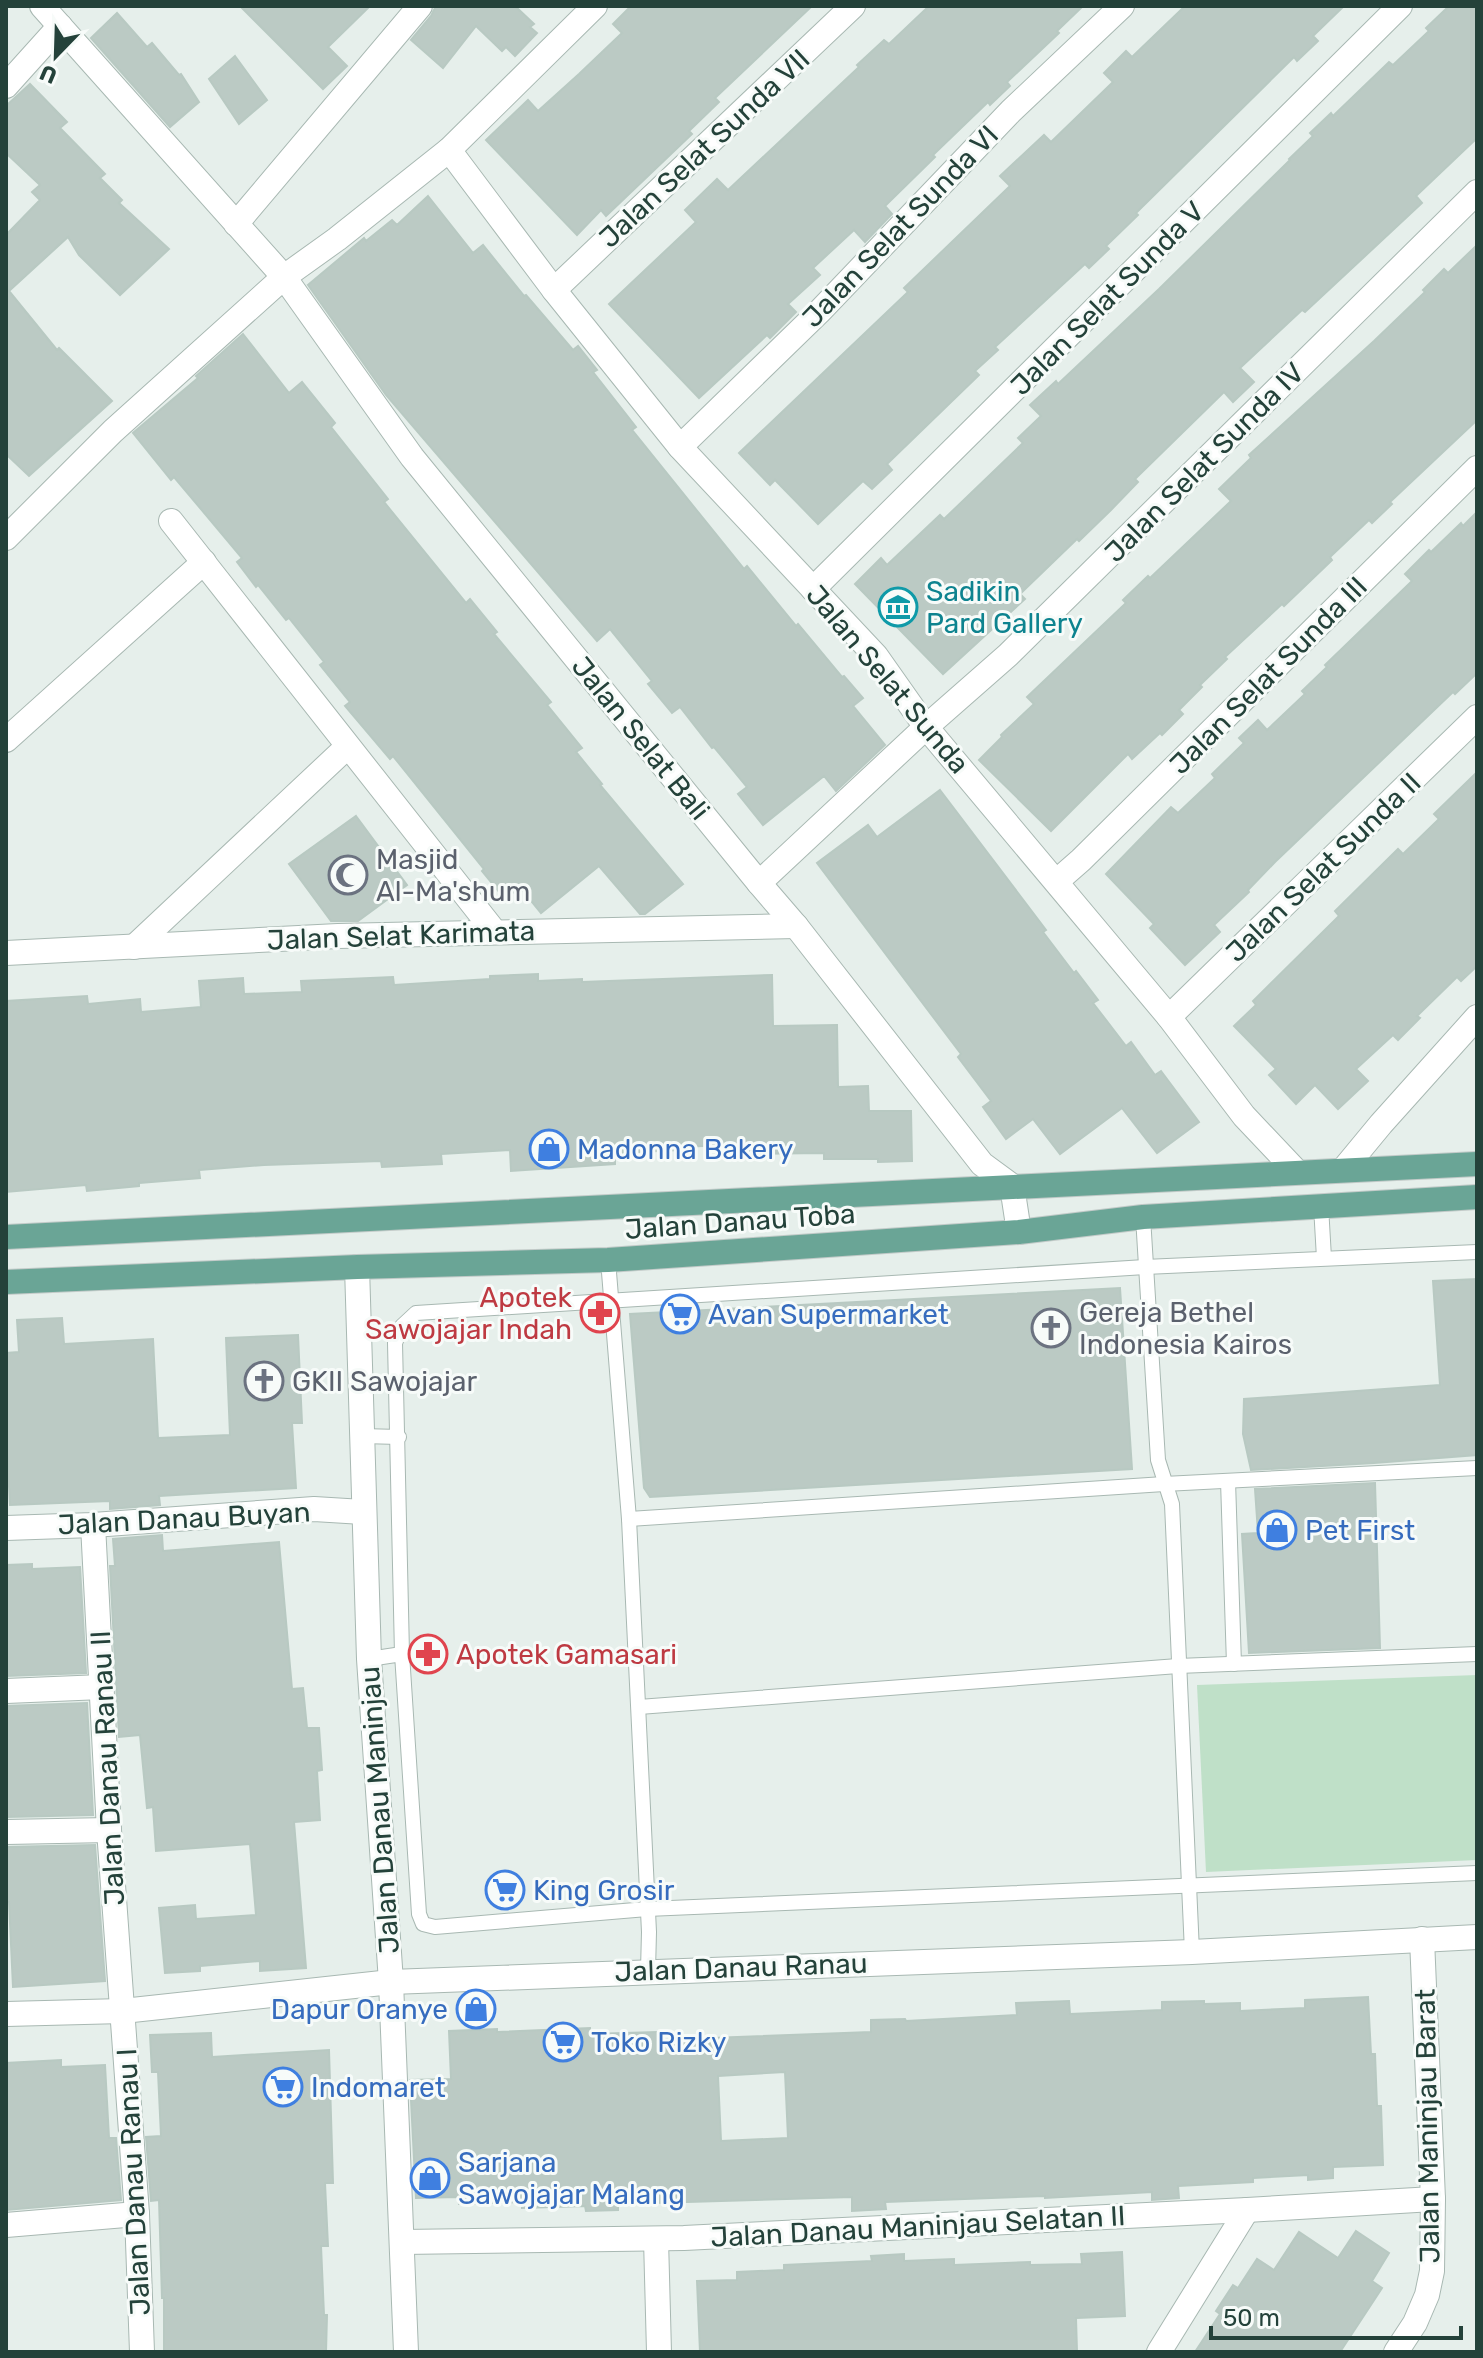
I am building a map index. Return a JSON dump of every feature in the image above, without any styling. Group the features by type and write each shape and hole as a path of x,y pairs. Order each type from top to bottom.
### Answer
{"main road":[{"name":"Jalan Danau Toba","path":"6,1237 1477,1164"},
{"name":"Jalan Danau Toba","path":"6,1282 608,1260 1019,1232 1143,1217 1477,1197"}],"street":[{"name":"Jalan Selat Bali","path":"42,6 284,277 412,457 796,926 982,1164 1012,1186"},
{"path":"236,224 420,6"},
{"path":"6,538 113,431 284,277 449,150 595,6"},
{"name":"Jalan Selat Sunda VII","path":"554,290 853,6"},
{"name":"Jalan Selat Sunda VI","path":"680,447 819,312 1011,111 1122,6"},
{"name":"Jalan Selat Sunda V","path":"813,589 1400,6"},
{"path":"6,86 60,26"},
{"name":"Jalan Selat Sunda","path":"449,150 554,290 680,447 876,656 926,727 1169,1017 1244,1116 1296,1171"},
{"name":"Jalan Selat Sunda IV","path":"759,883 1008,655 1477,192"},
{"name":"Jalan Selat Sunda III","path":"1057,881 1477,468"},
{"path":"171,521 494,931"},
{"path":"6,740 204,562"},
{"name":"Jalan Selat Sunda II","path":"1169,1017 1477,717"},
{"path":"134,947 347,747"},
{"name":"Jalan Selat Karimata","path":"6,953 338,936 796,926"},
{"path":"1343,1170 1477,1017"},
{"path":"1012,1186 1019,1232"},
{"name":"Jalan Danau Maninjau","path":"357,1267 369,1659 391,1982 406,2352"},
{"name":"Jalan Danau Buyan","path":"6,1528 314,1509 363,1512"},
{"name":"Jalan Danau Ranau II","path":"93,1525 109,1830 123,2011"},
{"path":"6,1691 102,1687"},
{"path":"6,1832 109,1830"},
{"name":"Jalan Danau Ranau","path":"6,2014 123,2011 391,1982 1192,1952 1477,1937"},
{"name":"Jalan Maninjau Barat","path":"1396,2352 1415,2323 1427,2295 1432,2271 1433,2199 1422,1939"},
{"name":"Jalan Danau Ranau I","path":"123,2011 137,2214 142,2352"},
{"name":"Jalan Danau Maninjau Selatan II","path":"402,2242 656,2239 1433,2199"},
{"path":"1159,2352 1247,2210"},
{"path":"6,2225 137,2214"},
{"path":"656,2239 659,2352"}],"lane":[{"path":"1321,1206 1324,1258"},
{"path":"1143,1217 1158,1460 1172,1504 1192,1952"},
{"path":"1477,1252 1145,1267 416,1313 402,1326 395,1343 402,1654 419,1914 423,1924 435,1927 647,1909 1477,1873"},
{"path":"608,1260 629,1519 650,1957 648,1970"},
{"path":"362,1436 399,1437"},
{"path":"629,1519 1164,1484 1477,1468"},
{"path":"1228,1481 1234,1664"},
{"path":"369,1659 402,1654"},
{"path":"639,1707 1178,1666 1477,1654"}],"green space":[{"path":"1477,1675 1477,1860 1206,1872 1197,1685"}],"building":[{"path":"240,6 370,6 328,47 347,66 323,89"},
{"path":"436,6 515,6 534,24 530,27 537,33 515,56 506,47 502,51 476,26 443,68 411,40"},
{"path":"631,6 812,6 715,98 719,102 689,131 692,134 606,216 601,210 577,235 486,140 528,100 538,111 579,74 622,33 613,24"},
{"path":"929,6 1083,6 1007,82 1010,86 990,105 988,102 885,206 892,214 865,242 854,230 813,268 820,275 788,304 796,312 699,398 609,304 696,222 685,210 717,179 728,190 884,40 889,44"},
{"path":"1185,6 1344,6 1313,36 1318,41 1297,61 1294,57 1136,213 1138,215 1106,246 1109,249 1089,268 1085,264 995,347 998,350 975,371 979,375 887,464 892,470 872,489 863,481 818,524 775,480 770,485 739,453 908,292 904,288 1010,186 1000,176 1044,135 1051,142 1113,82 1104,73 1126,51 1132,57"},
{"path":"1449,6 1477,6 1477,138 1416,196 1422,203 1240,368 1254,382 1233,402 1224,392 1135,479 1138,482 1111,510 1020,594 1025,599 943,674 855,584 881,558 887,565 940,515 944,519 1023,443 1018,438 1041,416 1030,405 1056,381 1058,384 1159,289 1290,160 1313,136 1310,133 1331,113 1333,116 1389,62 1393,65 1429,31 1426,28"},
{"path":"117,13 147,47 152,43 181,74 199,102 170,127 91,38"},
{"path":"235,56 267,100 239,124 209,79"},
{"path":"30,84 67,122 60,128 105,174 100,178 122,200 119,203 169,249 120,295 79,255 68,237 9,291 57,350 59,348 112,401 29,476 6,454 6,235 40,200 32,192 40,185 6,153 6,106"},
{"path":"428,196 473,253 483,245 573,350 578,346 597,370 593,372 636,427 632,430 744,569 747,566 796,626 798,624 863,698 853,706 885,745 836,791 824,776 763,825 738,794 747,787 714,747 680,707 672,713 648,684 652,681 610,629 597,641 386,395 308,285 364,238 366,241 392,220 397,225"},
{"path":"1477,245 1477,420 1372,523 1369,520 1330,557 1332,560 1284,606 1282,604 1225,657 1227,659 1179,710 1183,714 1162,735 1160,733 1132,759 1128,754 1051,831 979,760 1034,704 1027,697 1126,603 1123,600 1231,501 1219,489 1251,458 1249,455 1374,341 1425,292 1423,290 1444,269 1448,273"},
{"path":"243,334 289,393 302,382 335,423 331,427 388,499 384,502 466,603 470,599 497,632 494,634 551,702 547,705 582,748 576,752 600,785 683,884 645,914 640,914 599,866 541,913 520,887 505,899 393,756 390,759 345,706 350,702 320,665 324,662 289,618 286,620 258,585 256,587 237,562 242,558 133,433 198,378 196,376"},
{"path":"1477,512 1477,673 1455,694 1453,692 1275,862 1214,925 1220,932 1185,965 1150,928 1154,924 1106,874 1171,807 1178,813 1215,778 1212,774 1244,743 1239,738 1258,720 1267,730 1305,694 1302,691 1327,667 1325,665 1412,581 1405,574 1429,550 1431,552"},
{"path":"1477,772 1477,966 1461,981 1457,977 1417,1016 1420,1018 1398,1040 1393,1035 1356,1069 1368,1081 1338,1109 1315,1085 1296,1104 1269,1075 1276,1069 1234,1026 1256,1005 1253,1001 1339,916 1335,911 1398,849 1403,854 1439,819 1434,814"},
{"path":"940,790 1046,930 1043,932 1098,1000 1093,1003 1126,1046 1131,1042 1155,1075 1161,1071 1199,1122 1157,1153 1122,1108 1060,1154 1033,1119 1006,1139 983,1107 991,1101 958,1057 961,1054 817,863 868,825 877,837"},
{"name":"Masjid Al-Ma'shum","path":"356,816 407,885 358,921 331,921 289,864"},
{"path":"538,974 538,981 582,979 582,982 772,975 773,1026 837,1025 838,1087 868,1086 869,1111 911,1111 912,1161 824,1159 824,1153 750,1154 750,1144 615,1153 615,1164 511,1171 510,1150 441,1154 442,1164 382,1167 381,1161 264,1165 199,1170 200,1178 139,1183 139,1186 87,1191 86,1185 6,1192 6,1001 87,996 88,1004 140,999 141,1012 201,1007 199,981 243,978 244,994 302,992 301,981 393,977 394,985"},
{"path":"1477,1279 1477,1455 1251,1470 1243,1434 1244,1399 1440,1385 1433,1281"},
{"path":"1120,1288 1132,1469 650,1497 644,1488 630,1314"},
{"path":"62,1318 64,1344 153,1339 158,1438 230,1435 226,1338 298,1335 302,1423 292,1423 296,1488 159,1496 160,1505 110,1509 110,1501 10,1505 6,1353 19,1352 17,1320"},
{"path":"1375,1483 1380,1648 1249,1653 1242,1534 1258,1533 1255,1489"},
{"path":"162,1535 163,1551 279,1542 292,1689 303,1688 307,1728 319,1728 322,1770 317,1771 320,1820 294,1822 306,1968 260,1971 260,1961 200,1966 200,1971 165,1973 159,1908 195,1905 196,1919 256,1915 250,1844 156,1851 153,1807 147,1808 140,1735 119,1737 110,1566 115,1566 113,1539"},
{"path":"32,1564 32,1569 80,1567 86,1673 6,1676 6,1565"},
{"path":"87,1703 93,1815 6,1817 6,1706"},
{"path":"95,1845 105,1981 13,1987 9,1902 6,1902 6,1847"},
{"path":"1368,1997 1377,2106 1381,2106 1383,2165 1333,2167 1333,2178 1308,2180 1308,2175 1178,2186 1179,2198 1152,2200 1152,2192 885,2202 886,2209 852,2211 852,2197 618,2204 618,2210 586,2211 585,2206 522,2208 522,2202 459,2204 458,2197 416,2198 410,2080 451,2079 449,2031 590,2028 590,2034 657,2032 657,2040 871,2032 871,2020 1017,2015 1016,2003 1069,2001 1070,2014 1162,2010 1162,2002 1240,2003 1240,2011 1305,2008 1305,2000","holes":["785,2072 788,2138 721,2141 718,2076"]},
{"path":"211,2033 212,2057 329,2050 333,2183 325,2183 328,2246 321,2246 324,2315 327,2315 326,2352 164,2352 159,2200 151,2201 146,2137 161,2136 158,2072 152,2072 150,2035"},
{"path":"61,2060 61,2067 105,2065 109,2138 116,2138 121,2200 6,2210 6,2063"},
{"path":"1356,2231 1389,2253 1372,2281 1382,2288 1340,2352 1195,2352 1220,2314 1216,2311 1233,2285 1238,2288 1257,2259 1274,2270 1299,2232 1338,2258"},
{"path":"1122,2252 1125,2316 1076,2318 1077,2352 700,2352 697,2281 737,2280 737,2272 784,2270 784,2265 872,2261 871,2256 904,2254 904,2261 954,2259 954,2265 1030,2262 1030,2265 1082,2264 1081,2254"}],"place":[{"name":"Sadikin Pard Gallery","path":"898,607"},
{"name":"Masjid Al-Ma'shum","path":"348,875"},
{"name":"Madonna Bakery","path":"549,1149"},
{"name":"Apotek Sawojajar Indah","path":"600,1313"},
{"name":"Avan Supermarket","path":"680,1314"},
{"name":"Gereja Bethel Indonesia Kairos","path":"1051,1328"},
{"name":"GKII Sawojajar","path":"264,1381"},
{"name":"Pet First","path":"1277,1530"},
{"name":"Apotek Gamasari","path":"428,1654"},
{"name":"King Grosir","path":"505,1890"},
{"name":"Dapur Oranye","path":"476,2009"},
{"name":"Toko Rizky","path":"563,2042"},
{"name":"Indomaret","path":"283,2087"},
{"name":"Sarjana Sawojajar Malang","path":"430,2178"}]}
